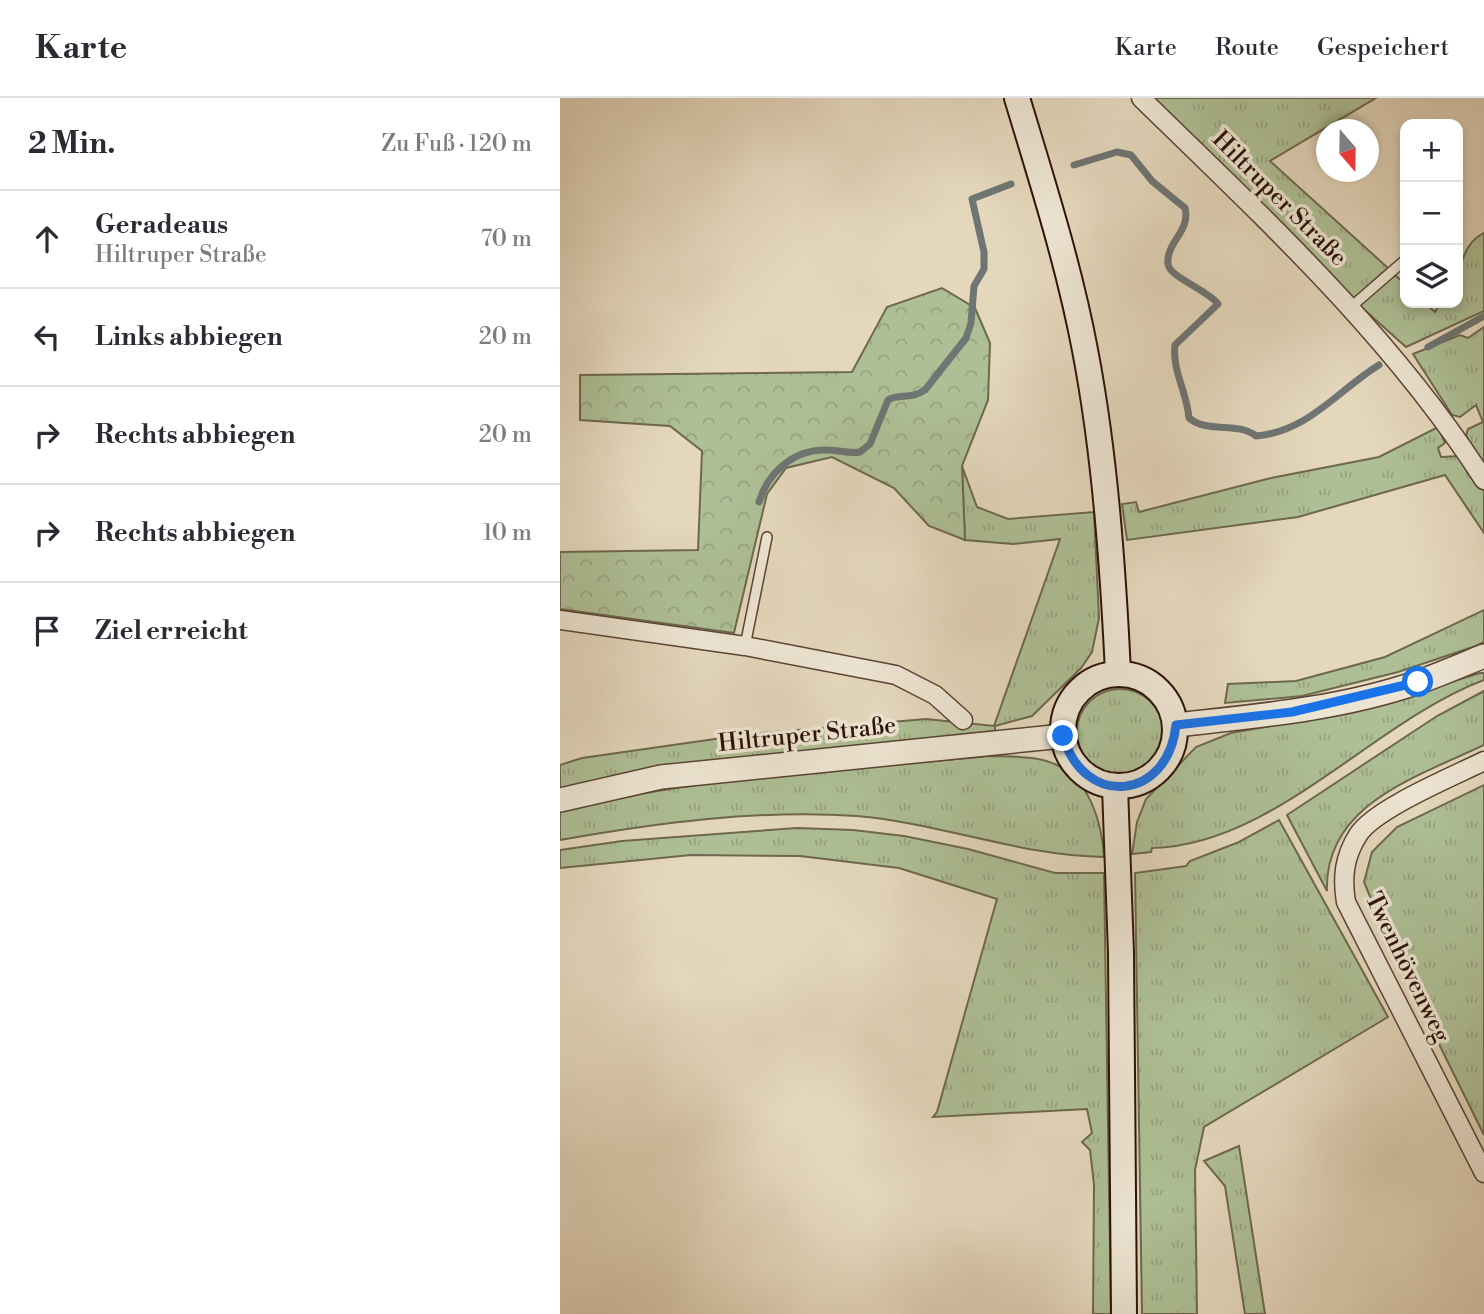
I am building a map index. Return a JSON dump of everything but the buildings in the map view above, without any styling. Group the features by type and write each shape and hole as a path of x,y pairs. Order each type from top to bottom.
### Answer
{"main road":[{"path":"1017,98 1051,209 1086,350 1112,560 1118,673"},
{"path":"1118,673 1138,677 1154,685 1170,704 1176,725 1174,744 1166,762 1152,776 1135,785 1115,787 1096,782 1080,771 1068,755 1063,736 1065,716 1075,695 1088,684 1118,673"},
{"path":"1115,787 1121,953 1124,1314"}],"street":[{"name":"Hiltruper Straße","path":"1141,98 1351,307 1452,431 1484,480"},
{"name":"Hiltruper Straße","path":"560,621 745,646 896,675 935,695 962,720"},
{"path":"1176,725 1292,712 1347,701 1418,682 1484,656"},
{"name":"Hiltruper Straße","path":"560,800 661,776 1063,736"},
{"name":"Twenhövenweg","path":"1484,761 1388,810 1359,832 1346,859 1343,881 1346,902 1484,1173"}],"lane":[{"path":"1351,307 1400,264"},
{"path":"745,646 767,537"}],"green space":[{"path":"1151,98 1376,98 1341,119 1316,119 1316,134 1270,161 1388,268 1352,300"},
{"path":"1484,233 1484,311 1406,347 1359,305 1394,274 1400,279 1400,308 1431,308 1435,312 1437,308 1463,308 1463,260 1469,245"},
{"path":"942,288 975,308 990,343 988,400 962,466 965,540 929,526 894,488 832,457 786,468 767,494 734,633 560,609 560,552 698,550 702,451 670,426 580,420 580,375 852,372 887,307"},
{"path":"1484,327 1484,464 1466,436 1468,429 1483,422 1476,405 1460,417 1452,415 1413,354 1460,335 1468,338"},
{"path":"1438,427 1445,443 1438,448 1441,457 1460,456 1484,491 1484,533 1445,475 1298,517 1127,540 1122,504 1136,502 1139,512 1271,478 1379,457"},
{"path":"962,466 977,507 1008,519 1094,512 1099,618 1092,652 1081,668 1032,716 995,726 995,731 672,765 560,789 560,765 582,758 750,734 926,719 994,726 1060,539 1013,544 965,540"},
{"path":"1484,610 1484,642 1476,646 1398,672 1302,696 1225,703 1228,684 1296,681 1385,657"},
{"path":"1484,673 1484,680 1443,699 1402,724 1281,805 1240,826 1197,842 1152,848 1151,852 1132,854 1137,822 1146,799 1196,747 1231,733 1360,710"},
{"path":"1120,689 1144,696 1156,708 1163,732 1156,756 1144,768 1120,775 1096,768 1084,756 1077,732 1084,708 1096,696"},
{"path":"1484,691 1484,745 1405,782 1358,814 1341,835 1330,861 1327,891 1287,815 1437,716"},
{"path":"989,756 1038,759 1068,772 1088,796 1094,810 1104,857 1042,851 888,820 820,814 708,819 560,840 560,811 613,799 719,782"},
{"path":"1484,785 1484,1135 1388,941 1364,882 1372,852 1397,827"},
{"path":"1279,820 1388,1017 1204,1127 1195,1170 1197,1314 1142,1314 1135,873 1186,866 1190,861 1239,842"},
{"path":"797,828 853,830 904,836 968,849 1055,873 1104,873 1111,1314 1093,1314 1094,1185 1090,1150 1082,1142 1092,1133 1087,1109 933,1117 937,1112 997,899 899,868 800,856 691,855 560,868 560,850 622,841"},
{"path":"1239,1146 1265,1314 1245,1314 1225,1186 1204,1161"}],"waterway":[{"path":"1074,165 1117,152 1131,155 1152,181 1185,208 1185,223 1168,256 1168,264 1175,274 1218,304 1175,345 1176,364 1189,418 1197,423 1240,429 1256,436 1275,433 1307,418 1379,365"},
{"path":"759,502 769,481 784,464 804,453 815,451 860,452 870,444 888,400 915,395 925,390 966,338 971,323 974,286 984,269 984,252 972,199 1011,184"},
{"path":"1428,347 1484,316"}],"route":[{"path":"1063,736 1068,755 1080,771 1096,782 1115,787 1135,785 1152,776 1166,762 1174,744 1176,725 1292,712 1418,682"}]}
